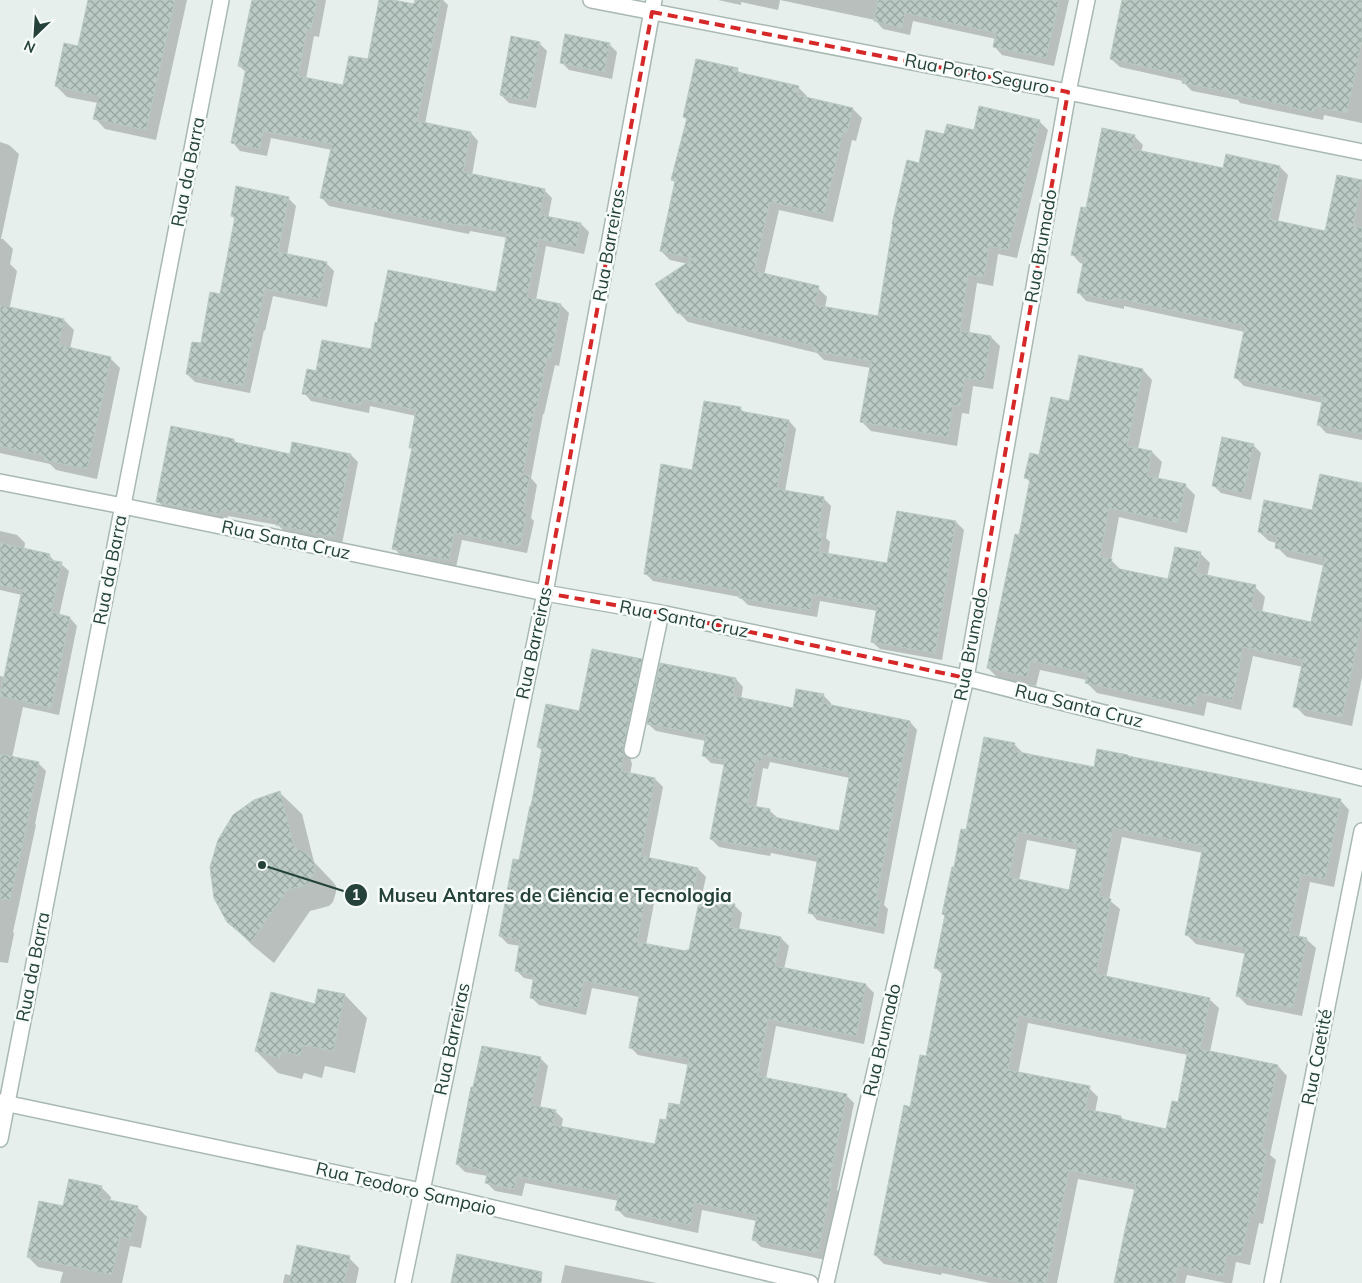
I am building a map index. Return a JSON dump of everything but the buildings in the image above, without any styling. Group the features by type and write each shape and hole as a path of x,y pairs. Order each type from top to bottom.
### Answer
{"street":[{"name":"Rua da Barra","path":"0,1139 3,1103 123,506 221,0"},
{"name":"Rua Porto Seguro","path":"591,0 653,6 1362,152"},
{"name":"Rua Brumado","path":"826,1283 966,678 1068,92 1087,0"},
{"name":"Rua Barreiras","path":"402,1283 545,593 653,6"},
{"name":"Rua Santa Cruz","path":"0,482 545,593 661,613 966,678 1362,778"},
{"path":"632,750 661,613"},
{"name":"Rua Caetité","path":"1272,1283 1362,831"},
{"name":"Rua Teodoro Sampaio","path":"3,1103 421,1191 810,1283"}],"highlighted area":[{"path":"652,12 1068,92 966,678 661,613 545,593"}],"place":[{"name":"Museu Antares de Ciência e Tecnologia","path":"262,865"}]}
